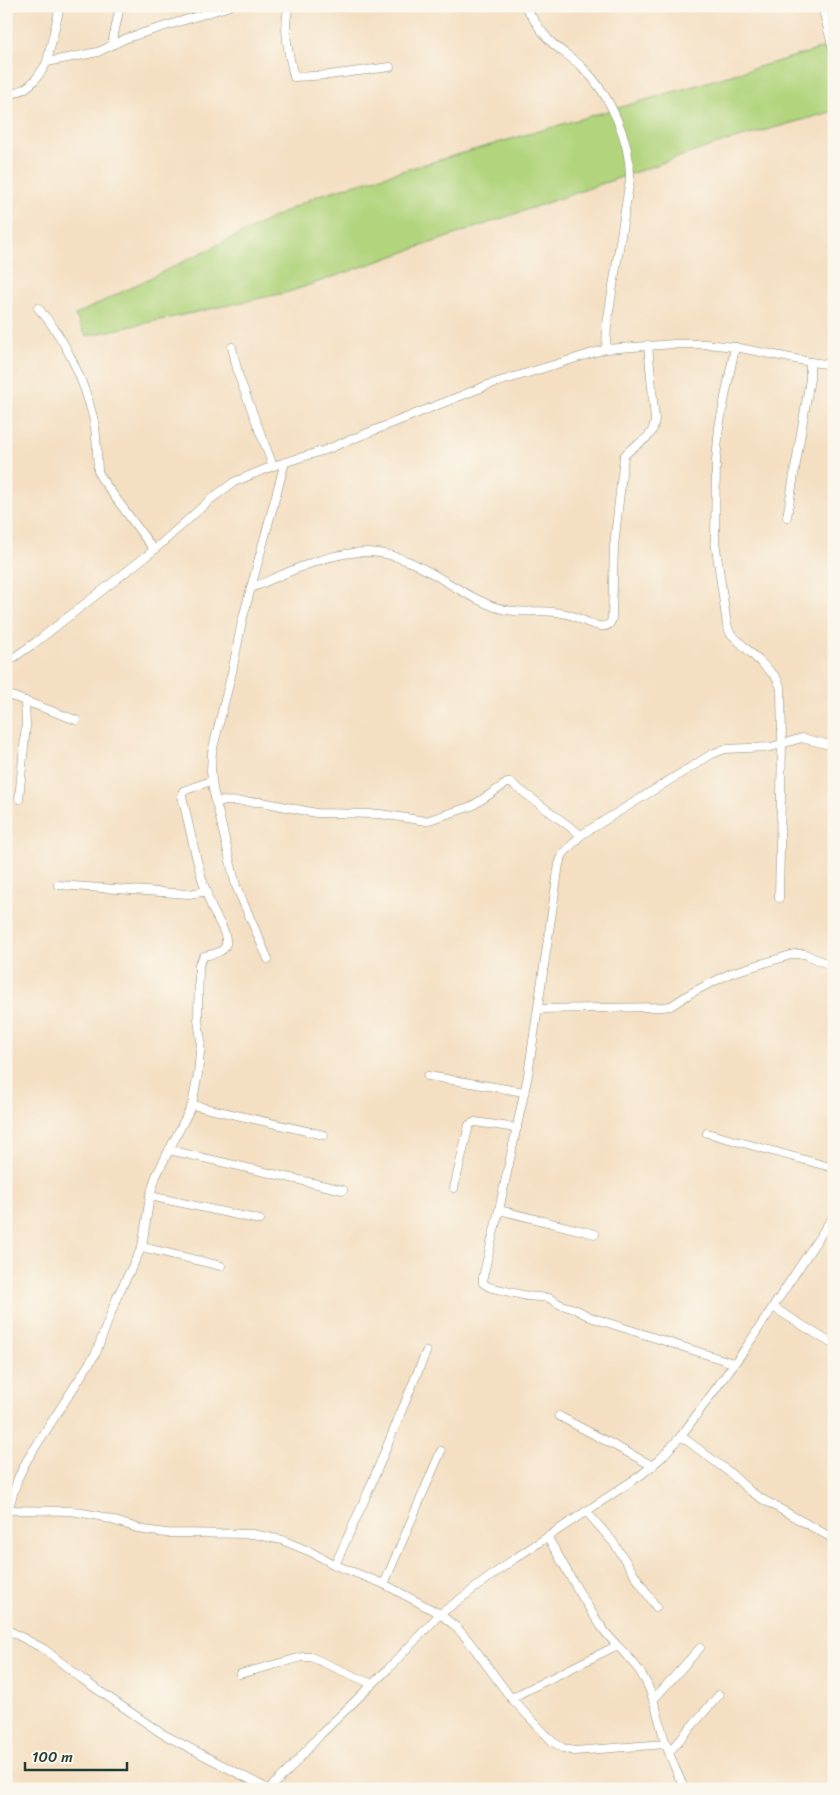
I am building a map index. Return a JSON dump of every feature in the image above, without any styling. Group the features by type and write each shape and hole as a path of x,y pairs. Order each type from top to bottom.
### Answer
{"street":[{"path":"6,96 37,80 47,62 60,6"},
{"path":"112,44 120,6"},
{"path":"47,62 98,52 112,44 177,21 230,6"},
{"path":"289,6 286,15 287,46 294,77 329,75 390,67"},
{"path":"525,6 542,33 551,43 584,68 619,123 628,150 630,180 607,324 606,349"},
{"path":"822,6 834,53"},
{"path":"38,308 66,347 79,376 93,420 98,471 101,478 154,550"},
{"path":"6,663 36,642 154,550 211,499 234,482 273,466 325,450 488,385 606,349 648,345 706,344 735,346 810,362 834,364"},
{"path":"251,588 323,559 367,552 384,553 412,561 482,602 497,608 514,611 570,614 598,626 608,626 612,618 614,546 624,456 650,436 654,429 655,420 648,345"},
{"path":"735,346 716,448 715,541 718,573 730,633 776,677 781,688 782,743 779,898"},
{"path":"232,347 239,377 273,466"},
{"path":"787,517 810,380 810,362"},
{"path":"268,959 236,886 211,782 212,752 232,672 242,621 285,462"},
{"path":"6,694 76,720"},
{"path":"19,799 26,726 25,701"},
{"path":"734,1363 590,1317 549,1298 527,1296 489,1287 483,1283 483,1277 500,1210 524,1092 559,864 563,854 581,835 712,754 725,749 771,747 802,738 834,746"},
{"path":"211,782 187,789 183,791 182,796 207,891 226,938 226,946 222,951 204,956 199,964 198,1019 201,1041 198,1074 192,1105 156,1176 150,1196 142,1248 117,1297 96,1353 27,1460 18,1478 7,1510 71,1511 99,1516 144,1530 166,1533 253,1534 282,1540 311,1552 335,1565 384,1584 440,1614 455,1626 476,1649 511,1698 553,1742 563,1748 574,1751 666,1744"},
{"path":"215,800 262,802 316,813 380,814 426,821 472,806 507,783 511,783 581,835"},
{"path":"58,885 189,894 207,891"},
{"path":"538,1009 671,1006 731,972 794,954 805,954 834,967"},
{"path":"428,1076 524,1092"},
{"path":"192,1105 324,1135"},
{"path":"454,1188 471,1122 516,1128"},
{"path":"707,1133 834,1168"},
{"path":"169,1150 343,1190"},
{"path":"150,1196 260,1220"},
{"path":"500,1210 595,1234"},
{"path":"6,1629 44,1649 82,1679 161,1733 269,1789 440,1614 471,1589 653,1466 681,1436 734,1363 834,1215"},
{"path":"142,1248 221,1266"},
{"path":"773,1307 834,1345"},
{"path":"335,1565 426,1352"},
{"path":"559,1416 653,1466"},
{"path":"681,1436 729,1472 750,1491 834,1539"},
{"path":"384,1584 441,1451"},
{"path":"586,1511 613,1542 656,1607"},
{"path":"548,1538 602,1628 639,1670 646,1681 666,1744 686,1789"},
{"path":"511,1698 616,1646"},
{"path":"653,1700 700,1648"},
{"path":"240,1674 302,1657 311,1657 372,1684"},
{"path":"669,1752 719,1695"}],"green space":[{"path":"834,45 834,111 717,144 289,292 86,336 75,315 319,195"}]}
